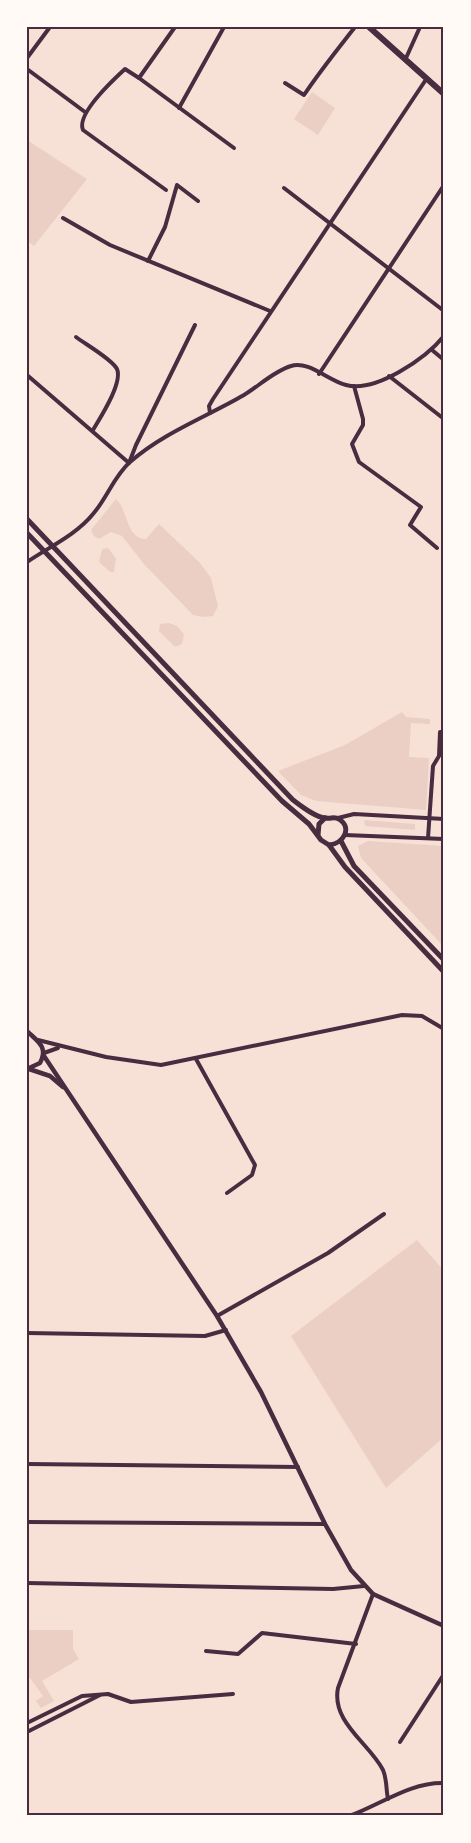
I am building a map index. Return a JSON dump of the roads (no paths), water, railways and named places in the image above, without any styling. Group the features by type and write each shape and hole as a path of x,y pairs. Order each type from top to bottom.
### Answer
{"main road":[{"path":"369,27 444,94"},
{"path":"27,519 293,800 325,819 338,818 345,825 345,835 341,841 329,845"},
{"path":"27,533 282,801 329,845 345,867 444,972"},
{"path":"319,836 318,828 325,819"},
{"path":"341,841 354,866 444,960"}],"street":[{"path":"27,58 50,27"},
{"path":"139,78 174,27"},
{"path":"179,108 224,27"},
{"path":"285,83 304,95 325,63 355,27"},
{"path":"406,58 420,27"},
{"path":"27,69 85,112"},
{"path":"166,190 83,130 81,125 85,112 125,69 234,148"},
{"path":"210,413 209,406 213,399 328,222 427,77"},
{"path":"148,261 165,227 177,185 198,201"},
{"path":"319,374 444,185"},
{"path":"284,188 444,311"},
{"path":"63,218 110,245 270,312"},
{"path":"27,562 53,546 92,516 129,463 136,444 195,326"},
{"path":"129,463 158,441 289,366 298,365 354,386 389,375 413,364 432,350 444,336"},
{"path":"75,337 113,364 118,373 116,387 93,430"},
{"path":"432,350 444,360"},
{"path":"27,375 129,463"},
{"path":"389,375 444,419"},
{"path":"354,386 363,419 363,425 352,444 357,459 421,507 410,525 436,548"},
{"path":"428,838 433,766 439,756 440,732 444,732"},
{"path":"338,818 354,814 444,819"},
{"path":"345,835 444,839"},
{"path":"33,1038 62,1047 151,1065 195,1059 402,1015 422,1016 444,1029"},
{"path":"27,1031 226,1330 261,1392 325,1524 347,1563 373,1594 444,1626"},
{"path":"27,1069 37,1066 44,1054 62,1047"},
{"path":"195,1059 255,1165 252,1175 227,1192"},
{"path":"27,1069 50,1076 68,1090"},
{"path":"217,1316 328,1253 384,1214"},
{"path":"27,1334 205,1336 226,1330"},
{"path":"27,1464 298,1467"},
{"path":"27,1522 325,1524"},
{"path":"27,1583 333,1589 364,1586"},
{"path":"373,1594 338,1688 337,1699 349,1726 383,1771 388,1799"},
{"path":"206,1651 238,1654 262,1633 356,1644"},
{"path":"400,1742 444,1674"},
{"path":"27,1732 103,1694"},
{"path":"27,1723 82,1696 103,1694 131,1702 233,1694"},
{"path":"352,1816 420,1785 444,1783"}]}
